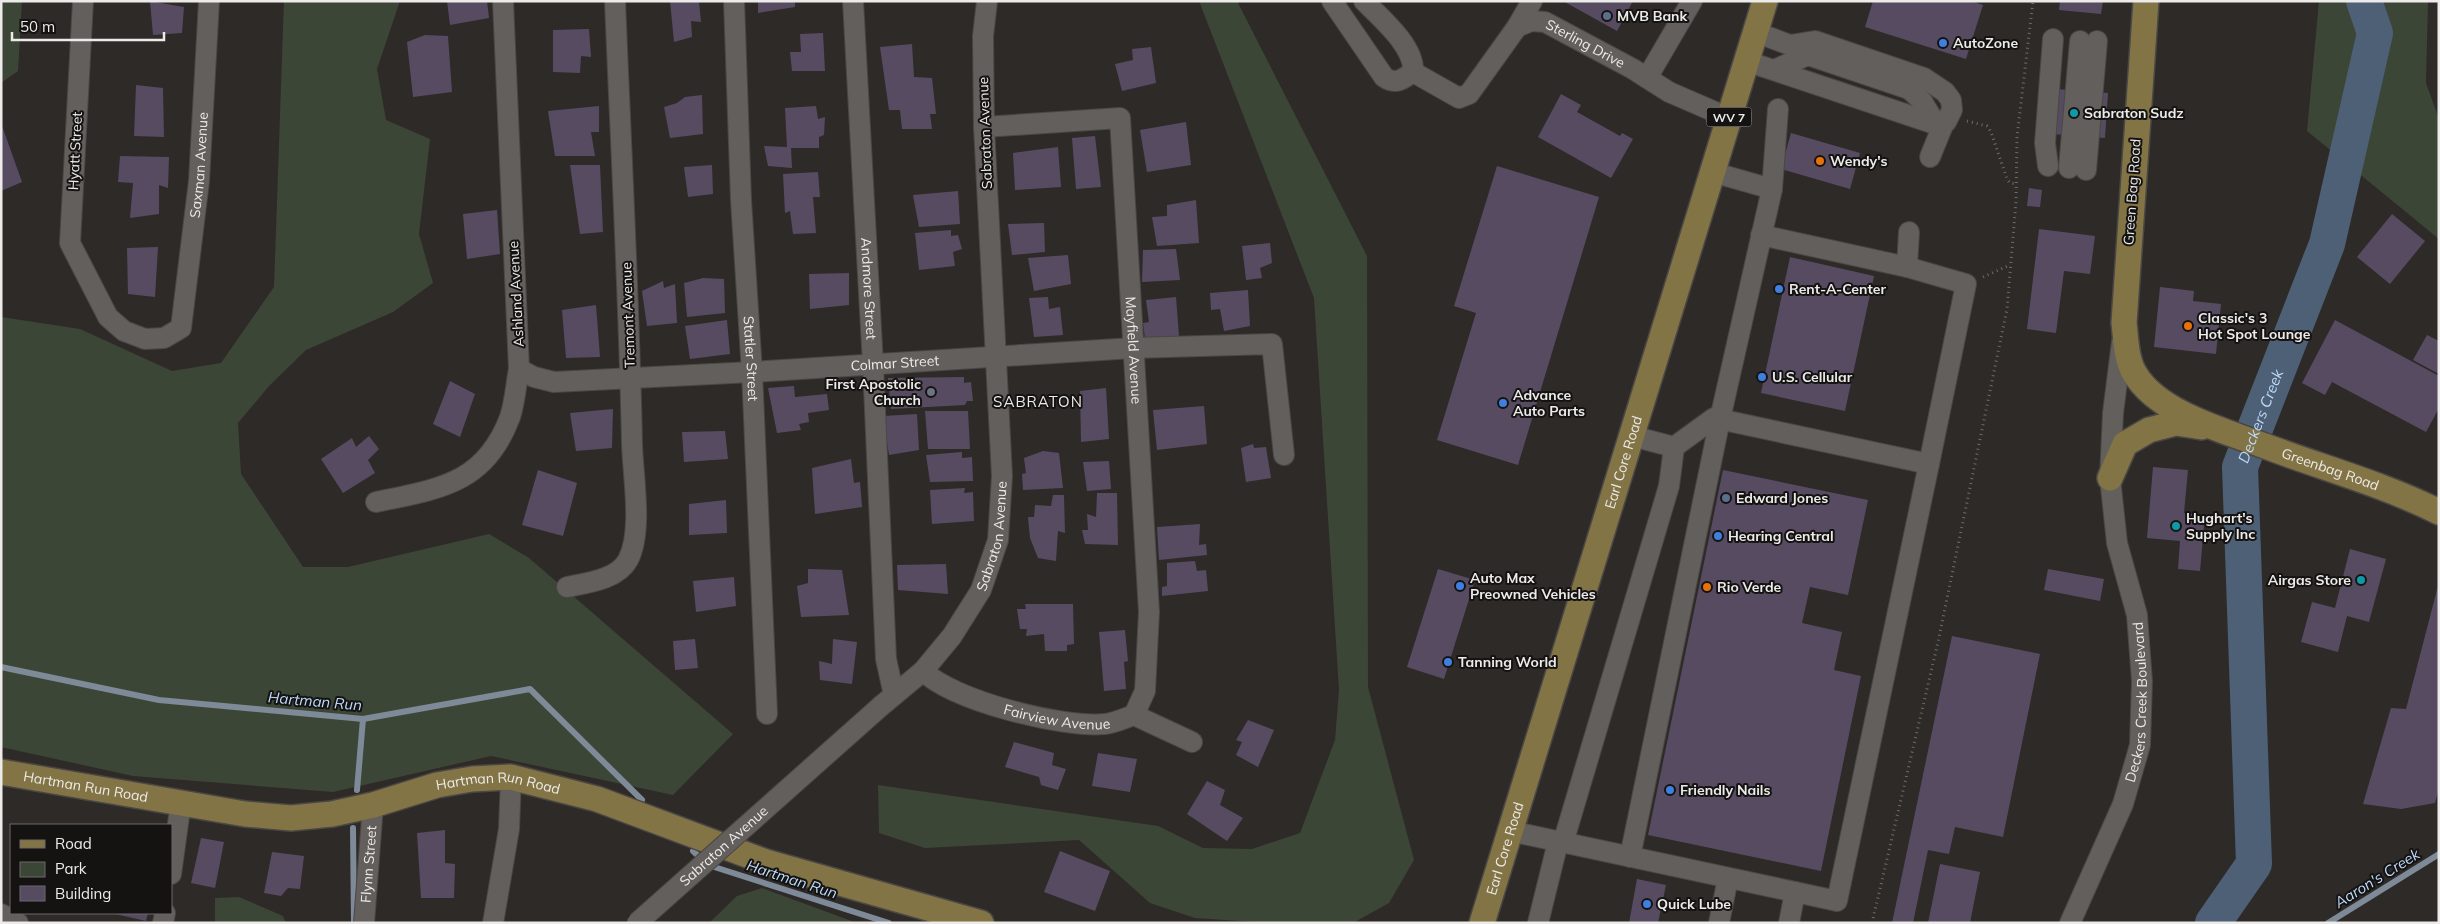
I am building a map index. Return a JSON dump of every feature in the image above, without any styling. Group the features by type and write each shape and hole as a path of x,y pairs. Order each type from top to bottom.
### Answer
{"main road":[{"name":"Earl Core Road","path":"1482,923 1765,1"},
{"name":"Green Bag Road","path":"2124,323 2146,1"},
{"name":"Greenbag Road","path":"2124,323 2127,348 2134,374 2154,397 2217,430 2406,496 2439,512"},
{"path":"2110,478 2125,444 2149,430 2176,423 2217,430"},
{"name":"Hartman Run Road","path":"1,772 245,814 291,818 332,814 373,805 437,785 472,779 511,777 597,799 766,862 982,923"}],"street":[{"name":"Hyatt Street","path":"84,1 70,243 108,317 124,331 145,339 164,338 181,328"},
{"name":"Saxman Avenue","path":"181,328 199,181 209,1"},
{"name":"Ashland Avenue","path":"376,502 434,490 471,474 496,447 510,416 520,368 503,1"},
{"name":"Tremont Avenue","path":"567,586 593,582 614,573 627,562 633,546 635,515 631,377 614,1"},
{"name":"Statler Street","path":"734,1 741,200 752,372 767,714"},
{"name":"Andmore Street","path":"853,1 873,364 887,701"},
{"name":"Sabraton Avenue","path":"637,923 887,701 923,672 952,636 981,590 998,540 1002,476 984,127 983,36 987,1"},
{"path":"1332,1 1384,77 1391,82 1398,82 1413,72"},
{"path":"1364,1 1407,48 1414,62 1413,72"},
{"path":"1413,72 1459,98 1469,94 1517,27 1532,1"},
{"path":"1647,78 1692,1"},
{"name":"Sterling Drive","path":"1517,27 1531,21 1545,22 1670,92 1729,118"},
{"path":"1755,32 1790,44 1815,40 1924,78 1945,92 1951,100 1952,110 1942,121 1930,157"},
{"path":"2048,166 2046,143 2053,38"},
{"path":"2078,169 2088,41"},
{"path":"1746,61 1942,121"},
{"path":"1630,857 1720,419 1772,189 1778,109"},
{"name":"Mayfield Avenue","path":"984,127 1120,118 1149,612 1145,691 1134,715"},
{"path":"1712,172 1772,189"},
{"path":"1907,267 1909,232"},
{"path":"1510,832 1837,900 1966,284 1907,267 1761,235"},
{"name":"Deckers Creek Boulevard","path":"2070,923 2123,804 2140,745 2142,681 2138,615 2117,543 2110,478 2114,413 2124,323"},
{"name":"Colmar Street","path":"520,368 534,377 554,382 752,372 1133,348 1272,344 1284,455"},
{"path":"1538,923 1669,486 1674,447 1714,418 1929,464"},
{"path":"1632,436 1674,447"},
{"name":"Fairview Avenue","path":"923,672 943,686 976,699 1053,722 1105,724 1134,715"},
{"path":"1134,715 1192,742"},
{"path":"493,923 509,829 511,777"},
{"path":"172,867 181,802"},
{"name":"Flynn Street","path":"364,923 373,805"},
{"path":"1719,923 1728,878"},
{"path":"1789,923 1795,892"},
{"path":"1,914 18,923"}],"path":[{"path":"1872,923 1938,642 2007,309 2017,184 2017,137 2033,1"},
{"path":"1942,121 1986,126 1991,132 2007,179 2010,183 2017,184"},
{"path":"1966,284 2010,265"}],"green space":[{"path":"1,1 22,1 18,71 1,83"},
{"path":"284,1 400,1 377,69 386,120 430,139 419,234 433,283 393,312 306,350 269,386 238,423 241,474 303,567 348,567 489,534 529,558 733,734 673,795 491,756 333,792 133,776 1,747 1,317 80,329 172,371 221,363 274,287"},
{"path":"1199,1 1237,1 1367,256 1368,687 1414,860 1389,903 1353,923 1271,923 1195,918 1150,903 1079,840 925,848 879,833 878,785 1158,826 1203,848 1252,849 1300,833 1335,740 1339,690 1314,298"},
{"path":"2319,1 2428,1 2426,83 2439,119 2439,239 2307,131"},
{"path":"762,888 857,923 709,923 737,896"},
{"path":"239,897 283,916 286,923 215,923 215,898"}],"building":[{"path":"150,1 184,7 182,33 153,35"},
{"path":"447,1 487,1 489,18 450,25"},
{"path":"670,1 699,1 701,22 691,21 692,37 674,42"},
{"path":"758,1 795,1 795,7 758,13"},
{"name":"MVB Bank","path":"1563,1 1633,1 1617,31"},
{"name":"AutoZone","path":"1873,1 1971,1 1983,5 1966,59 1865,27"},
{"path":"2060,1 2103,1 2101,14 2059,10"},
{"path":"589,29 591,57 581,56 580,73 553,72 553,30"},
{"path":"823,33 825,71 792,71 790,52 801,52 800,34"},
{"path":"425,35 448,36 452,92 413,97 407,42"},
{"path":"912,44 914,77 932,78 936,114 930,114 932,129 902,129 900,110 889,110 880,47"},
{"path":"1151,47 1156,83 1122,91 1115,64 1133,60 1132,49"},
{"path":"136,85 163,88 164,137 134,136"},
{"name":"Sabraton Sudz","path":"2044,88 2108,93 2105,138 2040,133"},
{"path":"1561,94 1581,105 1577,112 1620,136 1622,133 1633,139 1611,178 1538,137"},
{"path":"702,95 703,134 670,138 664,107 677,103 685,97"},
{"path":"599,106 599,132 591,132 595,156 555,156 548,111"},
{"path":"816,106 818,119 825,117 824,135 819,137 819,148 791,148 792,168 768,166 764,146 787,147 785,108"},
{"path":"1186,122 1191,165 1147,172 1140,130"},
{"path":"1,123 22,182 1,191"},
{"name":"Wendy's","path":"1791,133 1860,153 1850,189 1781,169"},
{"path":"1095,136 1101,187 1076,189 1072,138"},
{"path":"1058,147 1061,187 1015,190 1013,153"},
{"path":"120,156 169,157 168,188 159,185 159,214 130,218 133,183 118,182"},
{"path":"570,165 600,165 603,232 580,234"},
{"path":"712,165 713,194 688,197 684,167"},
{"path":"1497,166 1599,197 1518,465 1437,440 1476,313 1454,306"},
{"path":"818,172 820,197 813,197 816,233 793,234 790,211 785,213 783,174"},
{"path":"2029,188 2042,190 2040,207 2027,206"},
{"path":"958,191 960,224 919,227 913,195"},
{"path":"1196,200 1199,243 1157,246 1152,217 1167,216 1167,205"},
{"path":"497,210 500,254 467,259 463,214"},
{"path":"2392,214 2425,241 2390,284 2357,257"},
{"path":"1044,223 1045,252 1012,255 1008,224"},
{"path":"2039,229 2095,236 2090,274 2064,271 2056,333 2027,329"},
{"path":"951,230 951,236 958,235 962,249 953,252 955,266 919,270 915,233"},
{"path":"1270,243 1272,263 1260,268 1262,278 1246,280 1242,246"},
{"path":"158,247 155,297 128,294 127,248"},
{"path":"1176,249 1180,280 1142,282 1143,250"},
{"path":"1068,255 1071,284 1034,291 1028,258"},
{"path":"1790,257 1874,276 1845,411 1761,393"},
{"path":"849,273 849,305 810,309 809,274"},
{"path":"703,278 724,279 725,313 687,317 684,283"},
{"path":"663,281 664,288 675,284 677,323 647,326 642,291"},
{"name":"Classic's 3 Hot Spot Lounge","path":"2160,287 2194,291 2193,301 2221,304 2216,354 2154,347"},
{"path":"1248,290 1250,326 1224,331 1220,309 1211,310 1210,293"},
{"path":"1048,297 1049,309 1060,307 1063,335 1034,337 1029,298"},
{"path":"1176,297 1179,336 1145,339 1143,323 1149,322 1146,300"},
{"path":"596,305 600,357 566,358 562,310"},
{"path":"727,320 730,354 690,359 685,326"},
{"path":"2335,320 2439,376 2439,408 2426,432 2332,382 2325,395 2302,383"},
{"path":"2427,335 2439,341 2439,374 2413,360"},
{"name":"First Apostolic Church","path":"964,377 964,383 971,382 973,401 967,401 965,405 891,409 888,378"},
{"path":"450,381 475,394 460,437 433,424"},
{"path":"794,386 795,397 827,394 829,410 808,413 809,422 799,424 801,430 777,433 768,388"},
{"path":"1106,388 1109,439 1081,442 1080,391"},
{"path":"1204,406 1207,444 1157,450 1153,410"},
{"path":"613,409 612,448 576,451 570,413"},
{"path":"925,411 968,411 970,449 928,449"},
{"path":"917,414 919,450 889,455 883,416"},
{"path":"725,431 728,459 684,462 682,432"},
{"path":"369,436 379,449 368,460 375,473 343,493 321,459 352,438 356,447"},
{"path":"1253,444 1254,448 1266,447 1271,478 1246,482 1241,448"},
{"path":"1043,451 1059,453 1063,488 1023,490 1022,474 1026,473 1024,458"},
{"path":"962,452 962,458 972,457 973,481 930,482 926,455"},
{"path":"851,459 854,483 860,482 862,507 815,514 812,468"},
{"path":"1109,461 1111,489 1087,491 1083,462"},
{"name":"Hughart's Supply Inc","path":"2153,467 2188,470 2184,513 2205,515 2200,571 2178,569 2180,541 2147,538"},
{"path":"538,470 577,483 563,536 522,525"},
{"path":"1723,470 1868,500 1848,595 1810,587 1802,623 1842,632 1834,670 1861,676 1821,871 1648,835"},
{"path":"965,488 964,493 973,492 974,521 932,524 930,490"},
{"path":"1097,493 1117,493 1118,545 1085,544 1082,530 1088,530 1087,514 1096,517"},
{"path":"1053,495 1064,495 1065,533 1058,531 1056,561 1038,558 1030,538 1028,517 1034,517 1035,505 1051,506"},
{"path":"726,500 727,533 689,535 689,504"},
{"path":"1200,524 1199,545 1206,544 1207,555 1159,560 1157,527"},
{"name":"Airgas Store","path":"2350,549 2386,559 2369,622 2347,616 2338,652 2301,642 2312,602 2335,608"},
{"path":"1195,561 1197,571 1206,570 1208,591 1162,596 1162,587 1167,586 1167,563"},
{"path":"946,564 948,594 898,590 897,565"},
{"path":"808,569 842,570 849,615 801,617 797,586 808,583"},
{"path":"1438,569 1475,580 1444,679 1407,667"},
{"path":"2048,569 2104,579 2100,601 2044,590"},
{"path":"734,577 736,606 696,612 693,581"},
{"path":"2439,582 2439,788 2435,803 2401,809 2363,804 2391,708 2406,709"},
{"path":"1025,604 1073,604 1074,644 1067,645 1067,651 1045,651 1044,634 1026,636 1027,629 1020,629 1017,609 1026,609"},
{"path":"1125,630 1128,661 1124,662 1126,689 1104,691 1099,632"},
{"path":"1952,636 2040,654 2003,837 1955,827 1949,854 1928,850 1913,923 1892,923"},
{"path":"695,639 698,668 675,670 673,641"},
{"path":"833,639 857,642 852,684 820,680 819,661 832,664"},
{"path":"1248,720 1274,730 1258,767 1236,755 1242,742 1236,740"},
{"path":"1014,742 1054,753 1052,765 1066,769 1058,790 1041,785 1039,777 1005,767"},
{"path":"1098,753 1137,759 1130,792 1092,786"},
{"path":"1207,781 1225,790 1220,805 1243,818 1227,841 1187,814"},
{"path":"445,830 445,863 455,864 454,898 421,898 417,833"},
{"path":"201,838 224,842 215,888 191,883"},
{"path":"1060,851 1110,871 1095,911 1044,892"},
{"path":"272,852 304,856 300,889 288,888 281,896 264,893"},
{"path":"1940,864 1980,872 1970,923 1928,923"},
{"name":"Quick Lube","path":"1637,879 1666,885 1658,923 1629,923"},
{"path":"115,914 148,914 146,921"}],"waterway":[{"name":"Deckers Creek","path":"2213,923 2254,864 2240,467 2327,244 2375,33 2364,1"},
{"name":"Hartman Run","path":"1,667 159,700 363,719 530,689 642,800"},
{"path":"357,790 363,719"},
{"path":"353,828 354,923"},
{"name":"Hartman Run","path":"693,851 708,865 889,923"},
{"name":"Aaron's Creek","path":"2328,923 2439,854"}],"place":[{"name":"MVB Bank","path":"1607,16"},
{"name":"AutoZone","path":"1943,43"},
{"name":"Sabraton Sudz","path":"2074,113"},
{"name":"Wendy's","path":"1820,161"},
{"name":"Rent-A-Center","path":"1779,289"},
{"name":"Classic's 3 Hot Spot Lounge","path":"2188,326"},
{"name":"U.S. Cellular","path":"1762,377"},
{"name":"First Apostolic Church","path":"931,392"},
{"name":"Advance Auto Parts","path":"1503,403"},
{"name":"Edward Jones","path":"1726,498"},
{"name":"Hughart's Supply Inc","path":"2176,526"},
{"name":"Hearing Central","path":"1718,536"},
{"name":"Airgas Store","path":"2361,580"},
{"name":"Auto Max Preowned Vehicles","path":"1460,586"},
{"name":"Rio Verde","path":"1707,587"},
{"name":"Tanning World","path":"1448,662"},
{"name":"Friendly Nails","path":"1670,790"},
{"name":"Quick Lube","path":"1647,904"}],"district":[{"name":"SABRATON","path":"1038,401"}]}
